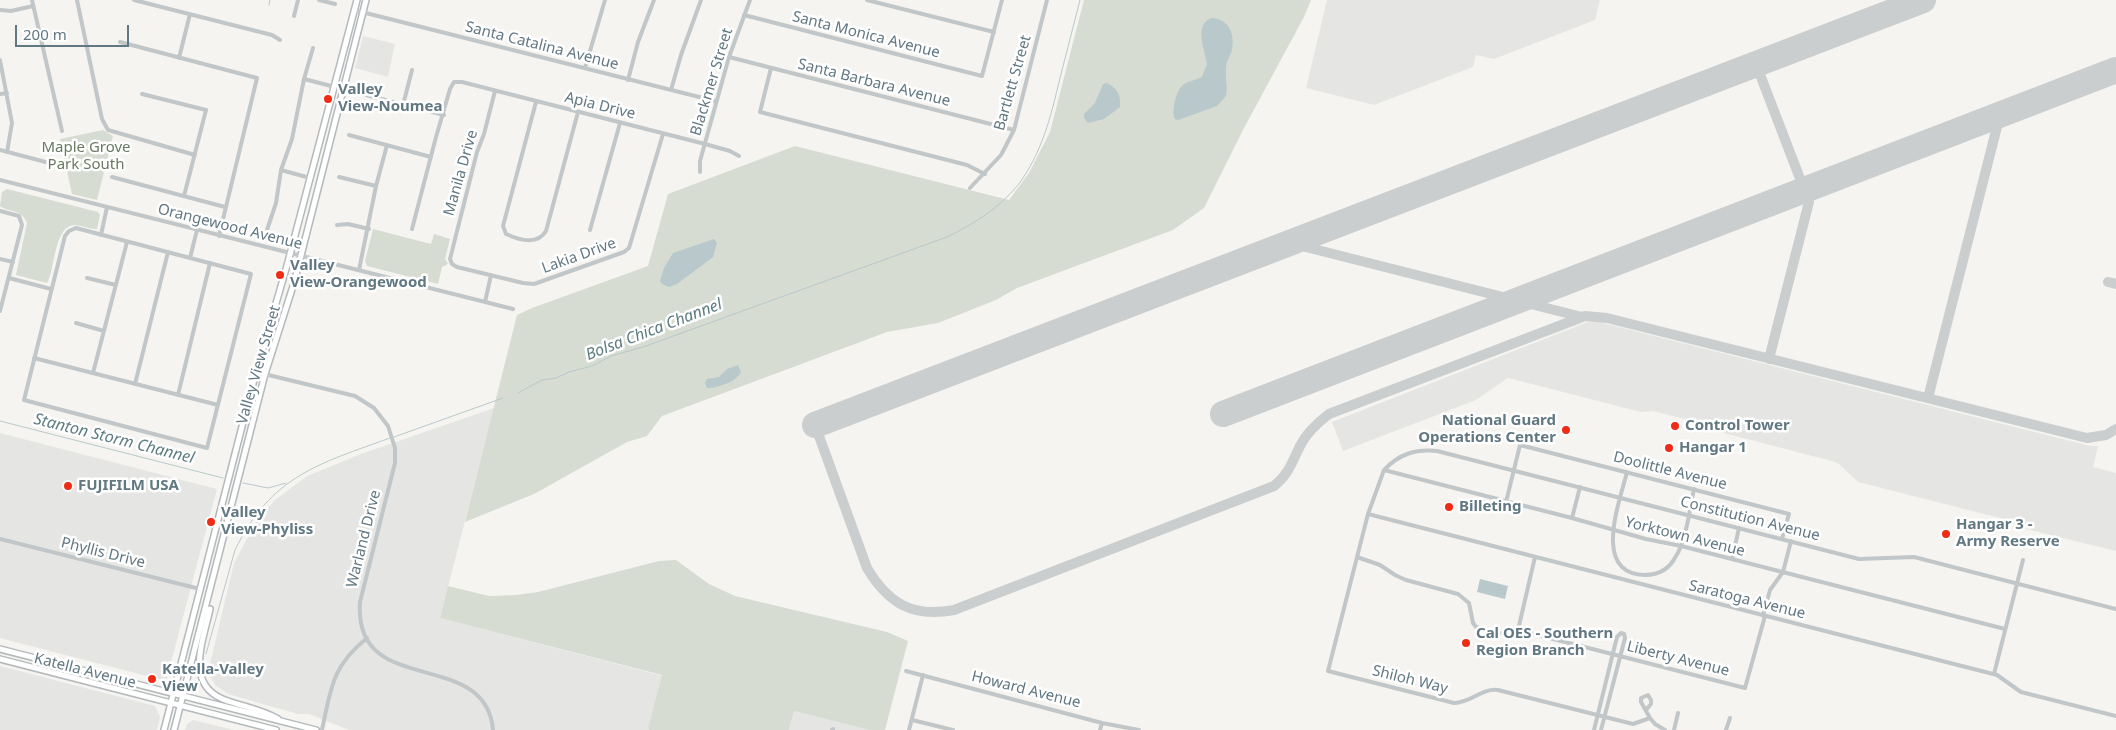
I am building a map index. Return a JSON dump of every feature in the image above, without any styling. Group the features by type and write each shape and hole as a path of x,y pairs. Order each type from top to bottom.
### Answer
{"main road":[{"name":"Valley View Street","path":"164,730 256,372 290,254 357,0"},
{"name":"Valley View Street","path":"174,730 210,596 265,374 300,256 366,0"},
{"path":"210,596 198,661 199,672 204,684 212,694 222,699 269,714 283,722"},
{"name":"Katella Avenue","path":"0,649 316,730"},
{"name":"Katella Avenue","path":"0,659 276,730"}],"street":[{"path":"32,0 62,130"},
{"path":"77,0 102,119 108,130 195,155"},
{"path":"134,0 272,35 280,40"},
{"path":"294,16 298,0"},
{"path":"319,0 335,4"},
{"path":"585,68 605,0"},
{"path":"628,80 638,42 654,0"},
{"path":"671,90 681,55 701,0"},
{"name":"Blackmer Street","path":"700,172 700,161 715,101 750,0"},
{"path":"867,0 994,32 1002,0"},
{"name":"Bartlett Street","path":"970,188 1001,155 1014,130 1047,0"},
{"path":"0,10 10,11 33,6"},
{"name":"Santa Catalina Avenue","path":"354,10 715,101"},
{"path":"179,58 190,14"},
{"name":"Santa Monica Avenue","path":"744,15 982,76 994,32"},
{"path":"120,42 257,78 218,236"},
{"path":"267,230 276,203 281,170 292,139 304,79 313,48"},
{"name":"Santa Barbara Avenue","path":"729,57 1014,130"},
{"path":"0,60 12,122 7,152"},
{"path":"771,68 760,112 967,165 985,174"},
{"path":"403,105 412,70"},
{"path":"304,79 444,115 412,229"},
{"name":"Apia Drive","path":"444,115 450,89 454,82 462,82 705,144 730,151 739,156"},
{"name":"Manila Drive","path":"451,261 477,152 484,134 494,91"},
{"path":"0,94 7,92"},
{"path":"142,94 206,110 184,196"},
{"path":"536,102 503,226 504,232 532,241 540,238 546,231 578,112"},
{"path":"590,230 620,123"},
{"name":"Lakia Drive","path":"451,261 458,267 534,284 624,252 629,248 663,134"},
{"path":"349,135 431,156"},
{"path":"359,270 376,186 387,145"},
{"path":"0,150 57,165"},
{"path":"281,170 310,178"},
{"path":"339,177 376,186"},
{"path":"112,178 225,207"},
{"name":"Orangewood Avenue","path":"0,182 513,309"},
{"path":"101,235 107,208"},
{"path":"0,211 19,216 22,224 0,308"},
{"path":"337,224 348,224 368,229"},
{"path":"76,228 101,235 251,274 207,448 24,400 65,236 69,231 76,228"},
{"path":"190,258 197,230"},
{"path":"93,373 127,242"},
{"path":"135,384 168,252"},
{"path":"0,259 13,262"},
{"path":"178,395 210,263"},
{"path":"485,302 491,275"},
{"path":"9,278 52,289"},
{"path":"87,278 116,285"},
{"path":"76,323 104,331"},
{"path":"34,358 218,406"},
{"name":"Warland Drive","path":"256,372 355,396 374,408 391,433 395,463 360,602 360,618 367,638 390,662 464,684 484,705 493,730"},
{"name":"Doolittle Avenue","path":"1513,470 1520,445 1694,489 1789,514 1782,539"},
{"name":"Constitution Avenue","path":"1384,470 1391,462 1402,456 1423,450 1437,451 1859,559 1914,558 2116,609"},
{"name":"Shiloh Way","path":"1384,470 1374,493 1368,514 1328,671 1454,703 1467,701 1492,689 1633,724 1650,718"},
{"name":"Yorktown Avenue","path":"1384,470 2005,629"},
{"path":"1506,502 1513,470"},
{"path":"1626,472 1613,530 1612,546 1616,558 1624,567 1636,574 1649,575 1665,570 1677,556 1694,489"},
{"path":"1572,518 1580,487"},
{"name":"Saratoga Avenue","path":"1368,514 1994,674 2021,692 2116,716"},
{"path":"1732,560 1739,528"},
{"name":"Phyllis Drive","path":"0,539 200,589"},
{"path":"1764,616 1770,590 1783,572 1791,541"},
{"name":"Liberty Avenue","path":"1357,557 1380,565 1394,575 1406,580 1458,594 1469,603 1476,627 1509,635 1518,630 1746,688 1764,616"},
{"path":"1518,630 1535,557"},
{"path":"1994,674 2023,560"},
{"path":"1634,582 1636,574"},
{"path":"1594,730 1617,637 1621,633 1624,634 1625,638 1601,730"},
{"path":"322,730 338,669 353,650 367,638"},
{"name":"Howard Avenue","path":"906,671 1102,723 1139,730"},
{"path":"909,730 923,676"},
{"path":"1646,710 1655,724 1665,730"},
{"path":"1674,730 1678,713"},
{"path":"1726,730 1730,718"},
{"path":"912,720 953,730"},
{"path":"1100,730 1102,723"}],"shaded area":[{"path":"1327,0 1600,0 1595,20 1494,59 1476,55 1473,67 1374,105 1306,88"},
{"path":"1212,18 1227,24 1233,38 1232,50 1226,65 1226,96 1217,106 1178,120 1175,119 1174,106 1178,91 1185,84 1202,77 1207,64 1202,32 1206,21"},
{"path":"363,36 395,44 388,77 355,68"},
{"path":"1107,83 1114,87 1118,93 1120,107 1104,119 1088,123 1084,118 1084,114 1095,103 1103,84"},
{"path":"714,239 717,243 713,257 677,284 669,287 662,284 660,281 664,268 673,253"},
{"path":"1588,322 1599,322 2090,446 2098,446 2093,467 2116,473 2116,551 2014,526 2000,518 1858,482 1839,464 1832,461 1712,430 1705,424 1653,411 1641,412 1508,378 1476,400 1343,451 1332,422"},
{"path":"738,365 741,372 735,379 721,386 707,388 705,383 707,379 719,377 727,369"},
{"path":"494,408 440,618 663,676 648,730 349,730 309,714 298,714 228,694 215,685 210,676 209,668 234,563 256,522 275,500 307,476 361,454"},
{"path":"0,433 217,489 166,681 0,638"},
{"path":"1480,579 1508,586 1505,599 1477,592"},
{"path":"0,666 155,706 160,717 157,730 0,730"},
{"path":"794,711 869,730 789,730"},
{"path":"193,720 234,730 185,730 187,724"}],"green space":[{"path":"1084,0 1311,0 1304,17 1244,128 1204,208 1173,230 1017,288 996,300 938,323 887,332 662,416 647,436 627,442 534,494 465,522 517,315 648,266 668,194 795,146 1009,200 1029,173 1050,132"},
{"name":"Maple Grove Park South","path":"103,130 113,136 97,200 72,194 60,139"},
{"path":"7,189 98,212 100,215 97,229 74,225 67,227 62,233 47,283 16,275 27,223 19,213 0,206 2,192"},
{"path":"373,229 431,244 434,234 450,239 445,259 448,264 442,267 438,284 367,266 365,261"},
{"path":"676,560 709,584 735,596 887,632 908,641 885,730 869,730 794,711 789,730 650,730 648,729 662,675 440,618 448,586 489,596 516,595 538,592 659,561"}],"waterway":[{"path":"269,5 270,0"},
{"name":"Bolsa Chica Channel","path":"518,393 542,380 556,378 569,372 592,366 611,356 643,347 947,237 986,215 1018,185 1033,160 1045,134 1080,0"},
{"name":"Bolsa Chica Channel","path":"394,437 503,398"},
{"name":"Stanton Storm Channel","path":"0,421 223,478"},
{"name":"Bolsa Chica Channel","path":"206,654 235,550 249,525 264,505 281,489 319,465 390,438"},
{"name":"Stanton Storm Channel","path":"243,483 268,488 286,483"}],"taxiway":[{"path":"1756,64 1809,202 1769,359"},
{"path":"1928,398 2000,115"},
{"path":"1290,243 1582,317"},
{"path":"2108,282 2116,284"},
{"path":"815,425 867,568 875,580 893,599 903,605 926,612 954,610 1274,486 1287,472 1306,436 1316,424 1329,414 1585,316 1607,318 2087,438 2106,435 2116,429"}],"runway":[{"path":"815,425 1923,0"},
{"path":"1223,414 2116,70"}],"place":[{"name":"Valley View-Noumea","path":"328,99"},
{"name":"Valley View-Orangewood","path":"280,275"},
{"name":"Control Tower","path":"1675,426"},
{"name":"National Guard Operations Center","path":"1566,430"},
{"name":"Hangar 1","path":"1669,448"},
{"name":"FUJIFILM USA","path":"68,486"},
{"name":"Billeting","path":"1449,507"},
{"name":"Valley View-Phyliss","path":"211,522"},
{"name":"Hangar 3 - Army Reserve","path":"1946,534"},
{"name":"Cal OES - Southern Region Branch","path":"1466,643"},
{"name":"Katella-Valley View","path":"152,679"}]}
